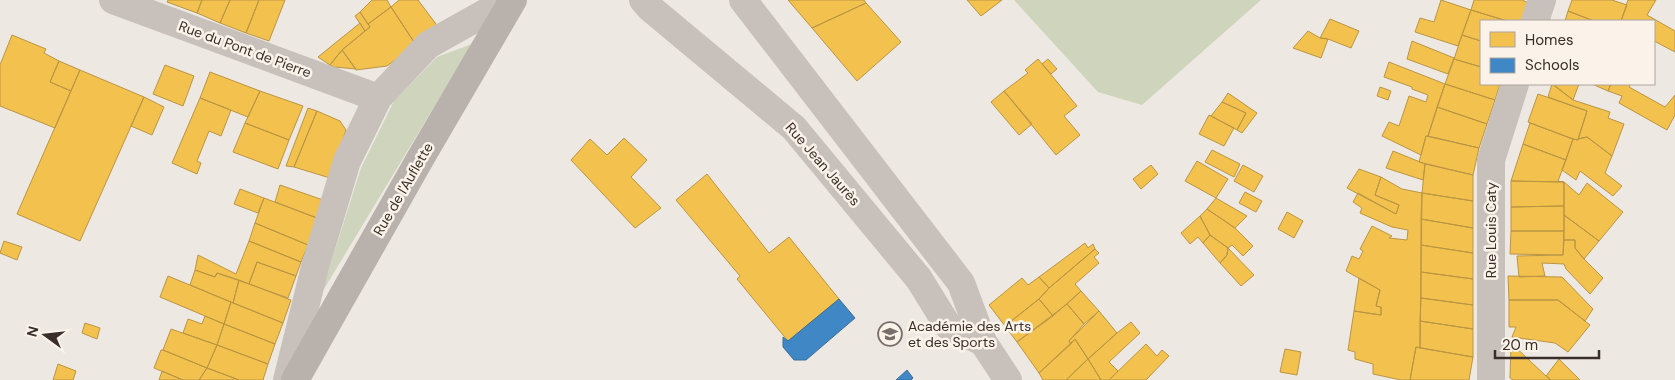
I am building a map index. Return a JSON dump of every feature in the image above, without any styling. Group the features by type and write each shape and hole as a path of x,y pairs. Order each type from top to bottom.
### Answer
{"street":[{"name":"Rue du Pont de Pierre","path":"113,0 378,98"},
{"path":"287,380 315,267 347,161 378,98 428,45 508,0"},
{"name":"Rue de l'Auflette","path":"295,380 420,159 513,0"},
{"name":"Rue Jean Jaurès","path":"643,0 650,8 794,128 919,279 948,326 983,342"},
{"path":"743,0 961,283 983,342 1008,380"},
{"path":"1535,20 1542,0"},
{"name":"Rue Louis Caty","path":"1491,380 1491,160 1515,85"}],"green space":[{"path":"1014,0 1261,0 1142,105 1098,92"},
{"path":"472,44 321,294 361,168 394,101 437,57"}],"building: Homes":[{"path":"168,0 202,0 197,13 167,2"},
{"path":"202,0 230,0 220,23 197,13"},
{"path":"230,0 259,0 246,33 220,23"},
{"path":"259,0 285,0 269,41 246,33"},
{"path":"372,0 387,0 391,7 368,24 360,12"},
{"path":"399,0 418,0 439,28 416,45 391,7"},
{"path":"788,0 864,0 866,3 812,28"},
{"path":"967,0 1002,0 981,16"},
{"path":"1441,0 1471,10 1458,46 1415,32 1420,18 1434,22"},
{"path":"1474,0 1522,0 1529,3 1523,20 1504,20 1471,10"},
{"path":"1572,0 1612,0 1627,5 1621,20 1591,20 1568,11"},
{"path":"1628,0 1656,0 1647,15 1675,31 1675,52 1655,42 1655,20 1621,20"},
{"path":"866,3 901,42 857,81 812,28"},
{"path":"391,7 416,45 387,66 356,70 342,50 370,27 368,24"},
{"path":"1471,10 1504,20 1480,20 1480,41 1462,35"},
{"path":"1568,11 1591,20 1565,20"},
{"path":"360,12 370,27 365,31 355,16"},
{"path":"1330,19 1359,31 1351,48 1328,39 1320,38"},
{"path":"360,23 365,31 342,50 330,65 318,57"},
{"path":"1308,31 1320,38 1328,39 1321,58 1293,48"},
{"path":"12,35 46,49 44,53 59,61 50,82 71,91 55,128 0,106 0,65"},
{"path":"1462,35 1480,41 1480,67 1454,59"},
{"path":"1412,41 1454,58 1448,74 1407,59"},
{"path":"342,50 356,69 330,65"},
{"path":"1038,59 1077,106 1064,116 1080,135 1056,155 1004,91 1028,73 1025,70"},
{"path":"1048,59 1057,69 1051,74 1042,64"},
{"path":"1454,59 1480,67 1480,85 1500,85 1495,100 1445,84"},
{"path":"59,61 80,70 71,91 50,82"},
{"path":"1389,62 1445,84 1421,155 1382,136 1389,122 1399,126 1409,96 1426,102 1428,95 1384,77"},
{"path":"165,65 194,76 183,106 153,94"},
{"path":"80,70 144,97 80,241 17,214"},
{"path":"210,72 260,91 248,117 200,98"},
{"path":"1445,84 1495,100 1487,124 1437,107"},
{"path":"1553,85 1573,100 1610,112 1608,118 1624,124 1612,156 1587,137 1578,139 1587,111 1548,97"},
{"path":"1554,85 1579,85 1573,100"},
{"path":"1594,85 1611,85 1608,91"},
{"path":"1611,85 1630,85 1629,87 1665,107 1675,95 1675,115 1667,130 1619,103 1622,96 1608,91"},
{"path":"1380,87 1391,91 1388,100 1377,96"},
{"path":"260,91 303,106 289,140 245,123"},
{"path":"1004,91 1032,124 1019,135 991,102"},
{"path":"1228,93 1257,113 1242,133 1237,130 1246,113 1222,102"},
{"path":"1538,94 1587,111 1578,140 1528,122"},
{"path":"144,97 164,107 152,135 131,126"},
{"path":"200,98 231,110 221,136 209,131 197,161 201,163 197,174 172,163"},
{"path":"1222,102 1246,113 1237,130 1211,116"},
{"path":"1437,107 1487,124 1479,148 1428,136"},
{"path":"308,108 317,111 294,167 286,166"},
{"path":"317,111 340,121 346,130 330,178 294,167"},
{"path":"1209,115 1234,128 1224,146 1199,134"},
{"path":"245,123 289,140 278,169 233,152"},
{"path":"1530,123 1573,139 1566,160 1523,144"},
{"path":"1426,136 1479,148 1473,175 1419,162"},
{"path":"1587,137 1612,156 1605,173 1622,186 1613,196 1580,171 1576,180 1562,170 1573,139 1578,140"},
{"path":"624,138 647,160 631,177 661,208 635,228 571,160 590,139 607,155"},
{"path":"1523,144 1566,160 1558,181 1564,182 1511,181"},
{"path":"1212,150 1240,164 1234,177 1205,162"},
{"path":"1393,151 1425,164 1423,180 1386,168"},
{"path":"1197,161 1228,179 1216,198 1185,181"},
{"path":"1425,164 1473,175 1473,201 1422,193"},
{"path":"1151,165 1158,174 1141,189 1133,179"},
{"path":"1243,165 1263,176 1254,192 1234,181"},
{"path":"1359,169 1381,177 1375,195 1399,205 1396,214 1347,188"},
{"path":"707,174 769,253 789,237 839,299 788,341 737,279 740,276 676,200"},
{"path":"1381,177 1402,189 1422,193 1420,348 1416,347 1410,380 1373,374 1373,364 1355,359 1355,352 1348,350 1354,311 1381,315 1381,307 1376,306 1380,290 1346,271 1352,256 1359,259 1363,251 1360,249 1372,226 1392,236 1389,238 1407,240 1408,230 1392,227 1360,213 1362,208 1353,202 1358,193 1396,214 1399,205 1375,195"},
{"path":"1511,181 1564,182 1564,206 1511,207"},
{"path":"1564,182 1579,195 1587,183 1623,212 1599,241 1564,215"},
{"path":"280,185 323,200 317,218 275,202"},
{"path":"240,189 264,198 258,213 234,204"},
{"path":"1245,192 1262,201 1256,212 1239,203"},
{"path":"1422,193 1473,201 1473,228 1421,219"},
{"path":"264,198 317,218 308,245 255,223"},
{"path":"1216,198 1247,216 1235,228 1207,209"},
{"path":"1564,206 1564,231 1511,231 1511,207"},
{"path":"1207,209 1235,228 1253,246 1243,256 1232,245 1228,248 1210,235 1200,216"},
{"path":"1287,212 1303,221 1294,238 1278,229"},
{"path":"1564,215 1599,241 1584,259 1575,248 1575,240 1564,240"},
{"path":"1200,216 1210,235 1203,243 1198,237 1190,244 1181,233"},
{"path":"1421,219 1473,228 1473,253 1421,245"},
{"path":"255,223 308,245 301,262 249,241"},
{"path":"1511,231 1564,231 1563,255 1510,254"},
{"path":"1210,235 1228,248 1227,255 1220,263 1203,243"},
{"path":"1564,240 1575,240 1575,248 1603,278 1590,294 1566,269 1564,264 1542,263 1545,276 1519,277 1517,256 1563,255"},
{"path":"4,241 22,247 17,260 0,253"},
{"path":"249,241 301,262 296,276 257,262 249,284 217,273 215,277 195,270 198,255 236,274"},
{"path":"1085,243 1088,248 1093,244 1095,249 1049,288 1039,277"},
{"path":"1421,245 1473,253 1473,279 1421,272"},
{"path":"1228,248 1254,275 1241,286 1220,263 1227,255"},
{"path":"1095,249 1099,253 1094,257 1099,263 1075,284 1081,291 1053,316 1039,299 1049,288"},
{"path":"257,262 296,276 288,298 249,284"},
{"path":"195,270 215,277 217,273 239,280 233,303 190,285"},
{"path":"1421,272 1473,279 1473,305 1421,298"},
{"path":"168,276 231,302 224,324 160,297"},
{"path":"1508,276 1562,277 1593,309 1585,321 1558,300 1509,300"},
{"path":"1039,277 1049,288 1039,299 1005,326 989,305 1022,278 1028,285"},
{"path":"1359,278 1380,290 1376,306 1381,307 1381,315 1354,311"},
{"path":"239,280 291,300 283,323 233,303"},
{"path":"1081,291 1099,311 1084,324 1067,304"},
{"path":"1421,298 1473,305 1473,329 1420,321"},
{"path":"1039,299 1053,316 1017,342 1005,326"},
{"path":"1509,300 1558,300 1590,325 1568,352 1555,343 1512,337 1516,327 1509,327"},
{"path":"231,302 283,323 275,344 224,324"},
{"path":"1067,304 1084,324 1069,341 1071,344 1039,373 1017,342"},
{"path":"1099,311 1117,333 1088,359 1075,339 1071,344 1069,341"},
{"path":"205,316 224,324 217,345 183,333 188,319 202,324"},
{"path":"1420,321 1473,329 1473,357 1420,348"},
{"path":"1131,322 1140,333 1109,362 1118,371 1109,380 1101,380 1088,359"},
{"path":"85,323 100,328 97,339 82,333"},
{"path":"224,324 275,344 268,364 217,345"},
{"path":"171,329 217,345 207,368 163,350"},
{"path":"1075,339 1088,359 1066,380 1043,380 1039,373"},
{"path":"1511,343 1551,380 1513,380 1510,378"},
{"path":"1146,344 1157,356 1162,350 1169,356 1146,380 1109,380"},
{"path":"217,345 268,364 263,380 239,380 207,368"},
{"path":"1416,347 1473,357 1469,380 1410,380"},
{"path":"1285,349 1301,352 1297,375 1280,372"},
{"path":"161,350 207,368 199,380 183,380 154,368"},
{"path":"1088,359 1101,380 1066,380"},
{"path":"1559,359 1580,380 1551,380 1546,376"},
{"path":"58,364 76,371 73,380 53,380"},
{"path":"207,368 239,380 199,380"},
{"path":"162,371 183,380 159,380"}],"building: Schools":[{"path":"839,299 855,318 806,360 794,360 783,347 783,337 788,341"},
{"path":"907,370 913,378 911,380 896,380"}],"place":[{"name":"Académie des Arts et des Sports","path":"890,334"}]}
